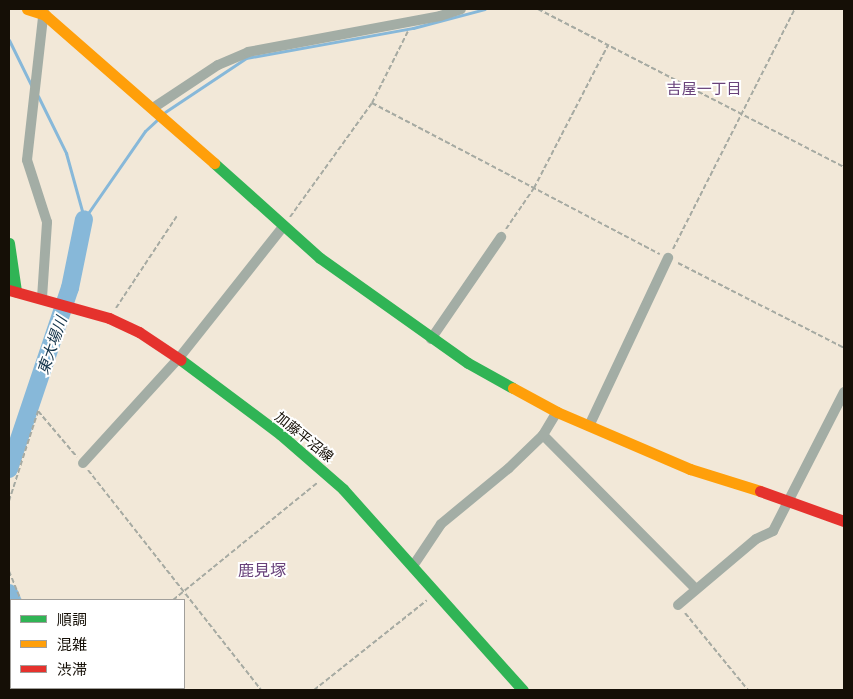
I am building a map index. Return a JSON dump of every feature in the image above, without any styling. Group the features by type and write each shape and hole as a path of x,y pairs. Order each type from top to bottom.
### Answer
{"street":[{"path":"27,9 44,12 153,108 283,227 431,339 557,412 690,469 791,500 844,521"},
{"path":"153,108 218,65 248,52 413,22 461,9"},
{"path":"42,298 46,222 28,160 44,12"},
{"path":"82,463 179,358 283,227"},
{"path":"431,339 500,237"},
{"path":"9,243 12,291"},
{"path":"590,426 668,258"},
{"name":"加藤平沼線","path":"12,291 109,318 152,339 179,358 327,474 413,566 523,690"},
{"path":"678,605 756,539 773,531 791,500 799,477 844,392"},
{"path":"413,566 441,524 509,468 543,435 557,412"},
{"path":"543,435 696,589"}],"path":[{"path":"538,9 844,167"},
{"path":"668,258 795,9"},
{"path":"283,227 372,103 413,22"},
{"path":"500,237 534,188 608,45"},
{"path":"372,103 844,348"},
{"path":"109,318 177,216"},
{"path":"9,502 38,411 82,463 261,690"},
{"path":"9,435 9,443"},
{"path":"175,599 327,474"},
{"path":"9,571 21,599"},
{"path":"314,690 436,593"},
{"path":"678,605 748,690"}],"waterway":[{"path":"165,112 246,58 413,28 485,9"},
{"path":"9,40 32,87"},
{"path":"38,96 66,153 84,218"},
{"path":"84,219 145,131 159,118"},
{"name":"東大場川","path":"9,469 70,288 84,219"},
{"name":"東大場川","path":"9,593 12,599"}],"traffic: fast":[{"path":"214,163 320,258 468,363 513,388"},
{"path":"9,243 16,291"},
{"path":"181,360 280,434 343,489 523,690"}],"traffic: slow":[{"path":"27,9 45,15 214,163"},
{"path":"513,388 557,412 690,469 760,491"}],"traffic: jam":[{"path":"9,290 109,318 139,332 181,360"},
{"path":"760,491 844,521"}],"district":[{"name":"吉屋一丁目","path":"704,88"},
{"name":"鹿見塚","path":"262,569"}]}
